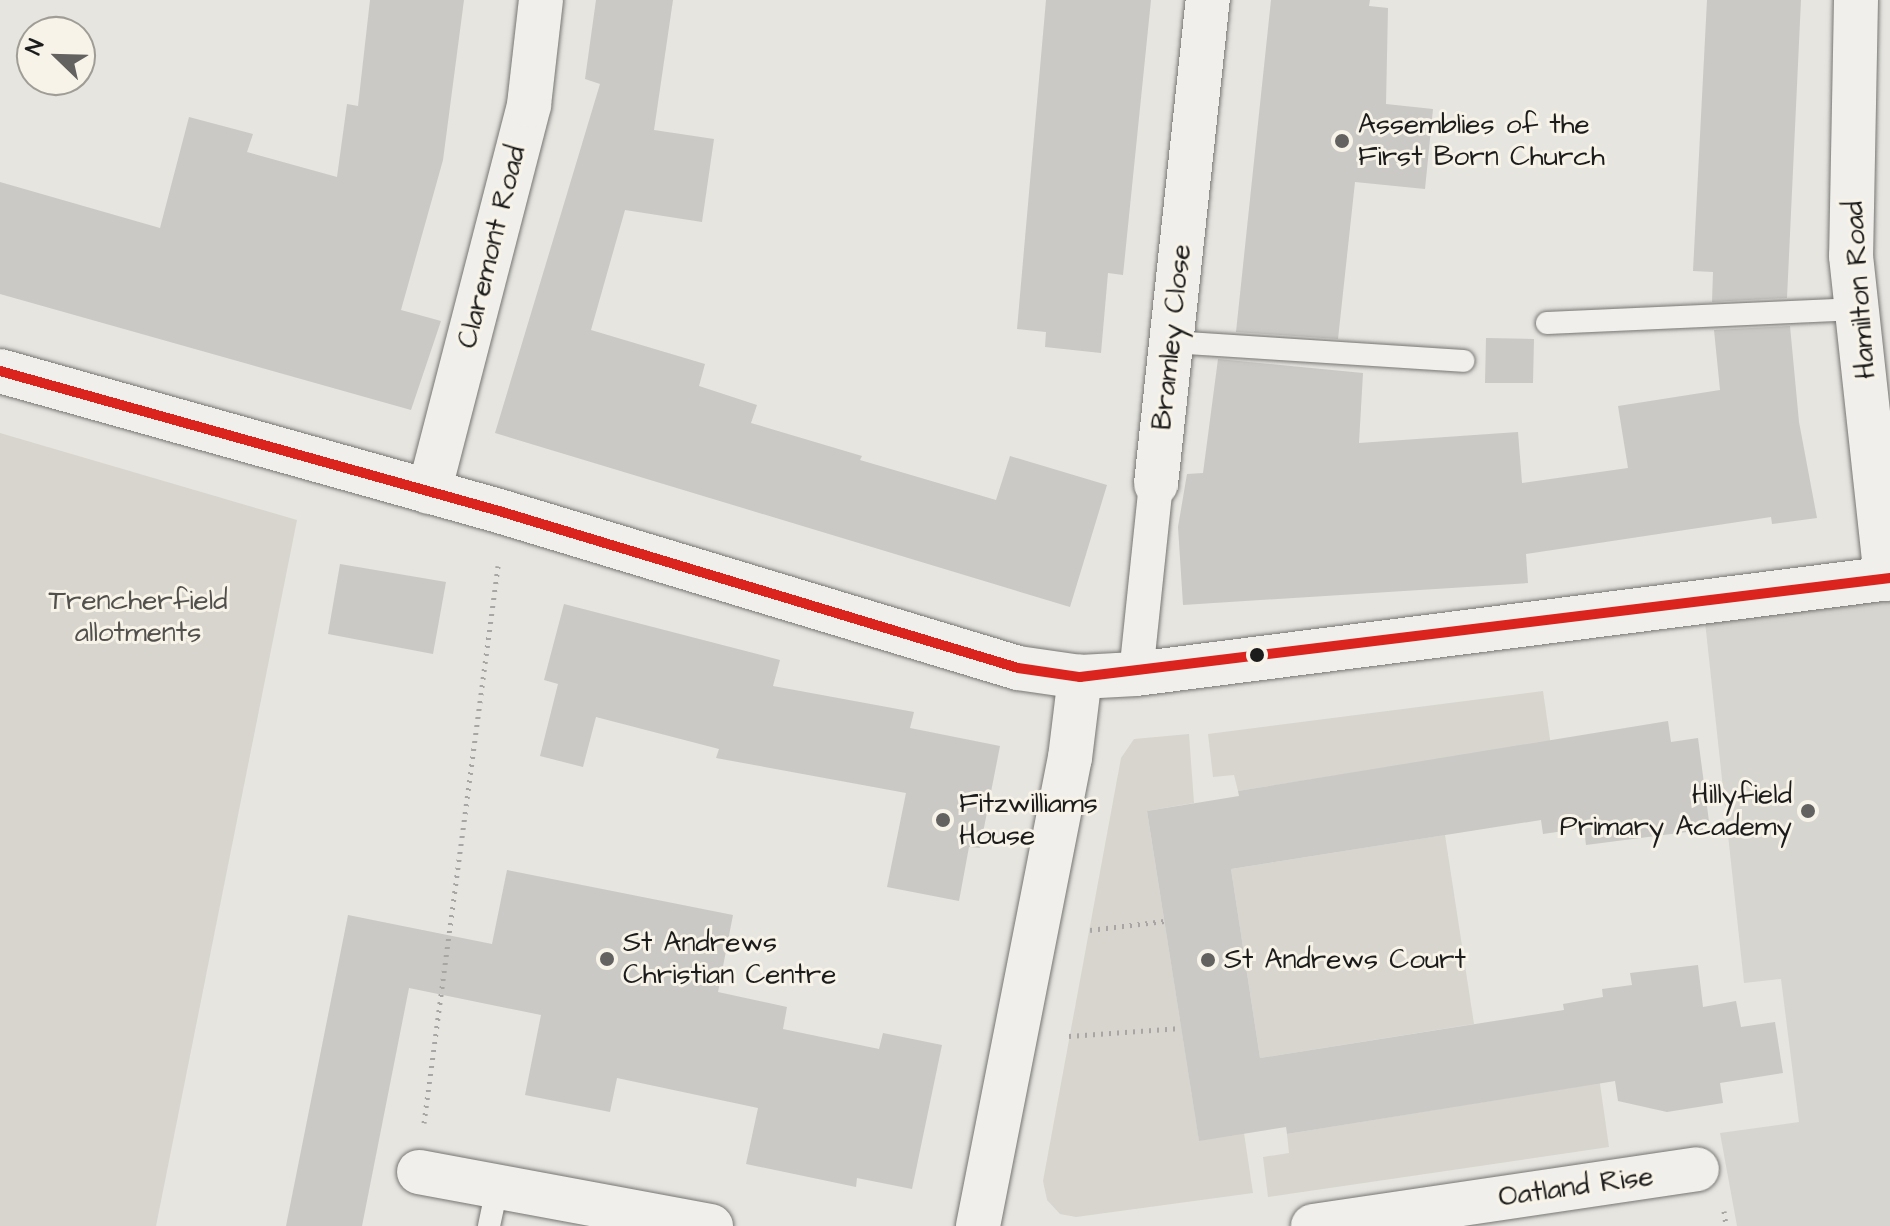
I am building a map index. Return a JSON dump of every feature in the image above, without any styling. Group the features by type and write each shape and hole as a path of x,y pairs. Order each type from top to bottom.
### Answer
{"street":[{"name":"Claremont Road","path":"429,492 529,105 541,0"},
{"name":"Bramley Close","path":"1136,674 1208,0"},
{"name":"Hamilton Road","path":"1856,0 1851,256 1888,579"},
{"path":"0,371 429,492 1018,668 1080,677 1136,674 1888,579"},
{"path":"978,1226 1038,922 1080,677"},
{"name":"Oatland Rise","path":"1313,1226 1697,1169"},
{"path":"419,1172 493,1206 711,1226"}],"lane":[{"path":"1547,323 1858,309"},
{"path":"1171,342 1463,361"}],"path":[{"path":"431,1056 500,551"},
{"path":"1038,922 1097,931 1164,921"},
{"path":"1016,1031 1092,1036 1181,1028"}],"shaded area":[{"name":"Hillyfield Primary Academy","path":"1890,578 1890,1226 1737,1226 1720,1133 1799,1122 1781,979 1744,983 1703,603"}],"green space":[{"name":"Trencherfield allotments","path":"0,433 297,520 156,1226 0,1226"},
{"path":"1543,691 1558,794 1534,744 1238,791 1234,775 1213,777 1208,734"},
{"path":"1189,734 1194,803 1147,811 1199,1140 1244,1133 1253,1193 1076,1217 1060,1214 1047,1200 1043,1181 1121,758 1134,739"},
{"path":"1445,835 1474,1024 1260,1058 1231,869"},
{"path":"1596,1056 1609,1147 1268,1197 1263,1157 1289,1153 1287,1134 1587,1085"}],"building":[{"path":"370,0 464,0 443,160 401,310 441,321 411,410 0,294 0,182 160,228 189,117 253,134 247,152 337,177 347,104 358,106"},
{"path":"596,0 673,0 654,130 714,139 702,222 625,210 591,330 705,364 699,386 757,405 751,423 862,456 860,460 996,500 1010,456 1107,485 1070,607 495,433 600,84 585,79"},
{"path":"1046,0 1151,0 1123,275 1108,273 1101,353 1045,347 1046,332 1017,329"},
{"path":"1271,0 1370,0 1369,6 1388,8 1386,104 1433,109 1425,189 1355,182 1338,339 1236,332"},
{"path":"1707,0 1801,0 1787,298 1712,302 1713,272 1693,271"},
{"path":"1790,326 1799,422 1817,518 1772,524 1771,517 1526,554 1528,583 1183,605 1178,527 1187,474 1203,473 1218,359 1363,373 1359,443 1518,432 1522,483 1628,468 1618,406 1720,390 1714,330"},
{"path":"1486,338 1534,339 1533,383 1485,383"},
{"path":"340,564 446,582 433,654 328,634"},
{"path":"564,604 780,660 773,686 914,712 910,728 1000,746 980,848 969,847 959,901 887,887 906,793 716,758 719,749 596,717 583,767 540,756 558,684 544,680"},
{"name":"St Andrews Court","path":"1668,721 1671,742 1698,738 1710,829 1586,845 1584,828 1543,834 1541,820 1231,869 1260,1058 1564,1010 1563,1004 1603,997 1602,989 1632,985 1630,973 1698,965 1703,1007 1736,1001 1741,1027 1775,1022 1783,1073 1720,1083 1723,1103 1667,1112 1618,1101 1615,1081 1287,1134 1286,1127 1199,1141 1147,811 1239,796 1238,791"},
{"path":"507,870 733,915 718,992 787,1007 783,1029 879,1049 883,1033 942,1045 912,1189 857,1178 856,1187 746,1164 758,1108 617,1078 610,1112 525,1095 541,1015 409,988 362,1226 286,1226 348,915 492,944"}],"transit line":[{"path":"0,371 499,511 1018,668 1080,677 1890,578"}],"place":[{"name":"Assemblies of the First Born Church","path":"1342,141"},
{"name":"Hillyfield Primary Academy","path":"1808,811"},
{"name":"Fitzwilliams House","path":"943,820"},
{"name":"St Andrews Christian Centre","path":"607,959"},
{"name":"St Andrews Court","path":"1208,960"}]}
